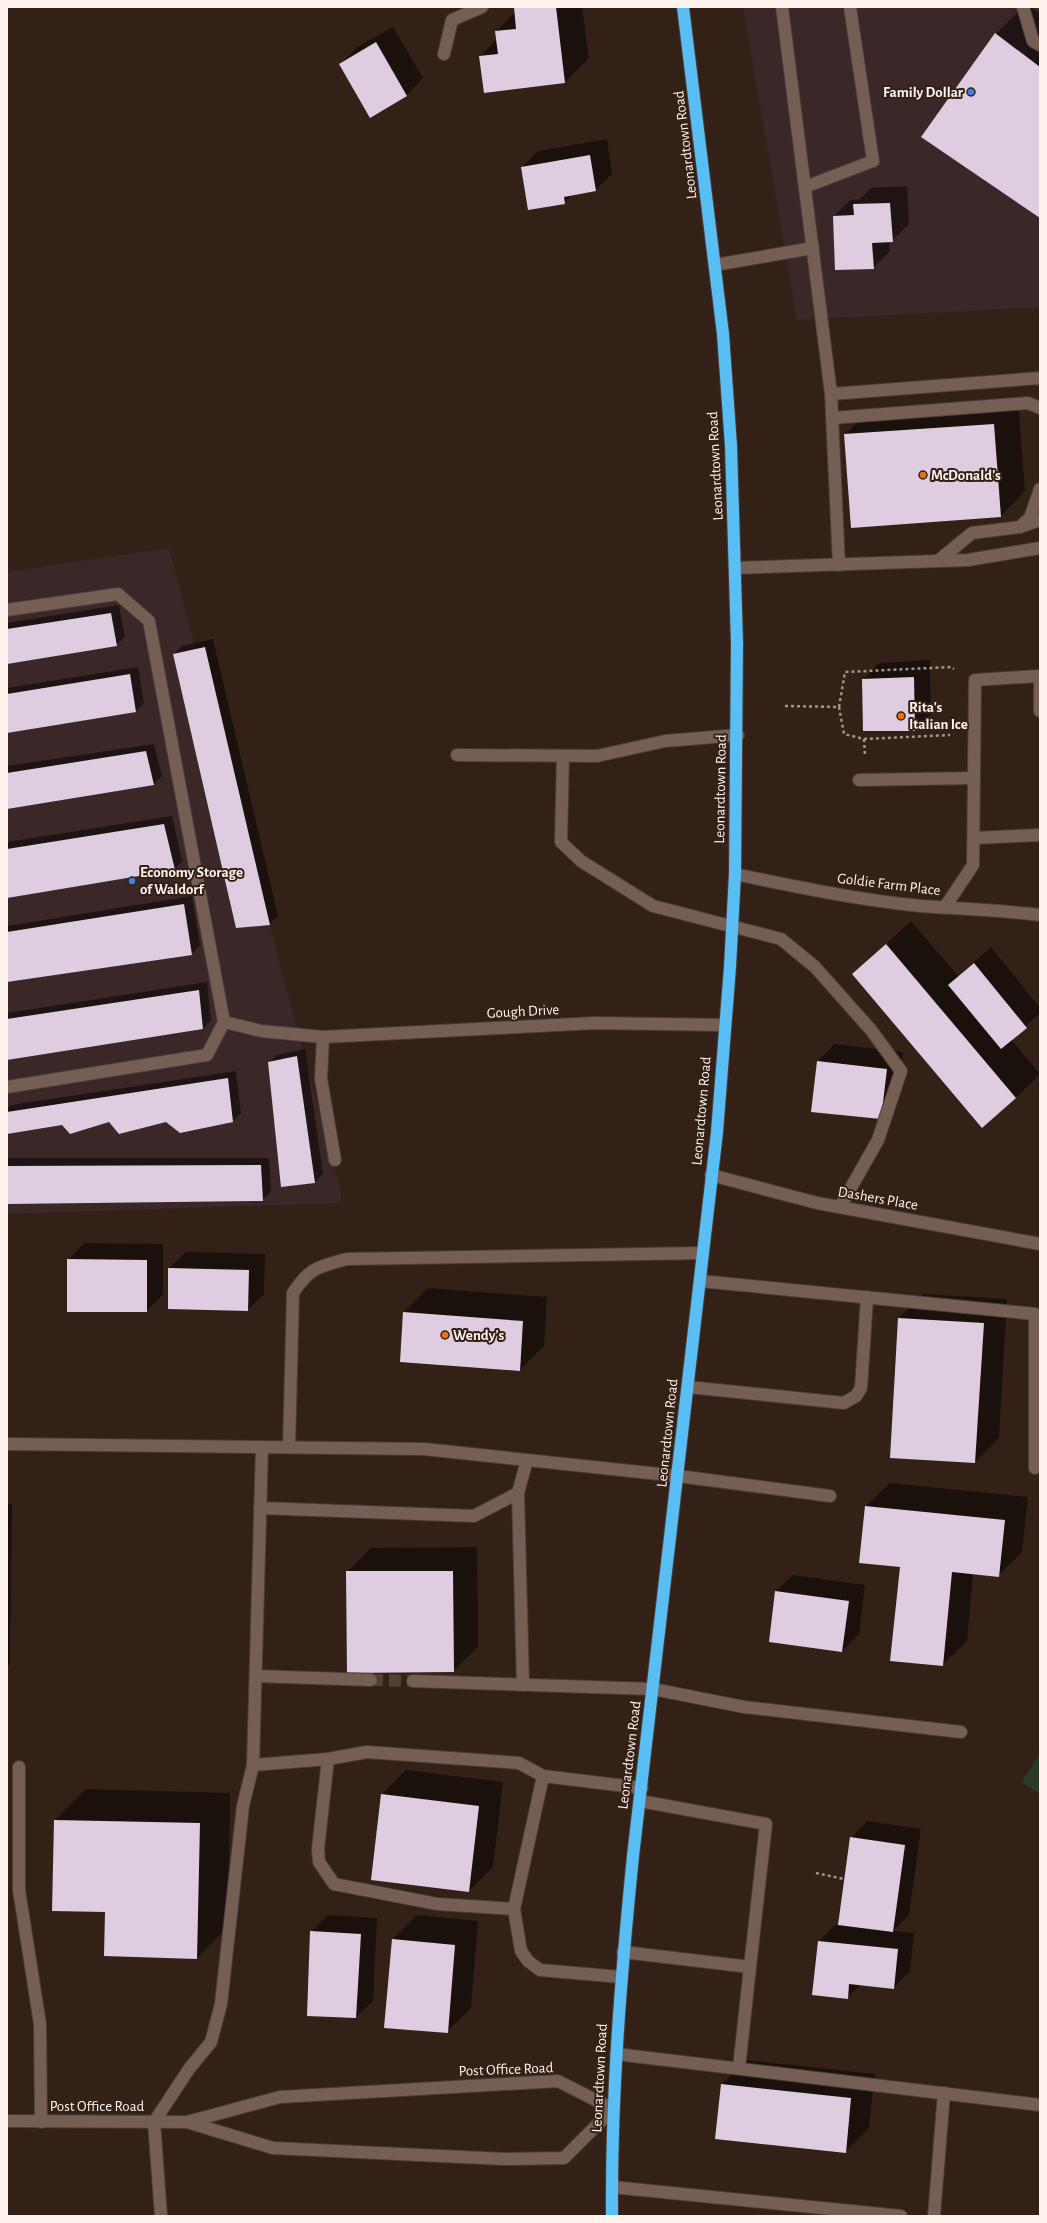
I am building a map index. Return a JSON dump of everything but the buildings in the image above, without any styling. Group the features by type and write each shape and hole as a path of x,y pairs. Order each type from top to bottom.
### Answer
{"highway":[{"name":"Leonardtown Road","path":"612,2216 613,2108 623,1952 717,1132 724,1025 730,967 734,874 738,735 731,446 723,334 684,7"}],"street":[{"path":"444,54 452,20 482,7"},
{"path":"782,7 831,394 839,564"},
{"path":"805,187 873,161 850,7"},
{"path":"1023,7 1033,41 1040,45"},
{"path":"715,266 813,248"},
{"path":"831,394 1040,378"},
{"path":"832,418 1028,403 1040,408"},
{"path":"1020,527 1030,518 1040,489"},
{"path":"938,561 972,533 1020,527 1040,520"},
{"path":"735,568 968,560 1040,548"},
{"path":"7,610 118,594 149,621 224,1022 207,1055 7,1087"},
{"path":"945,907 973,865 975,680 1040,676 1040,711"},
{"path":"457,756 597,756 665,741 738,735"},
{"path":"563,756 561,842 581,861 653,906 781,939 815,967 871,1030 901,1071 878,1140 840,1207"},
{"path":"859,780 974,778"},
{"path":"974,838 1040,835"},
{"name":"Goldie Farm Place","path":"734,874 804,888 921,906 995,909 1040,915"},
{"name":"Gough Drive","path":"224,1022 261,1031 323,1037 595,1023 724,1025"},
{"path":"323,1037 322,1079 335,1160"},
{"name":"Dashers Place","path":"711,1175 840,1207 1040,1244"},
{"path":"289,1447 293,1293 305,1276 322,1266 347,1259 703,1253"},
{"path":"700,1280 1035,1314 1035,1468"},
{"path":"688,1387 844,1403 856,1396 862,1388 867,1297"},
{"path":"7,1444 424,1449 678,1476 830,1496"},
{"path":"161,2216 154,2122 189,2069 211,2042 221,2004 244,1806 253,1765 262,1447"},
{"path":"523,1685 518,1493 527,1460"},
{"path":"260,1508 474,1516 518,1493"},
{"path":"256,1676 371,1680"},
{"path":"413,1681 653,1690 744,1707 961,1732"},
{"path":"253,1765 328,1758 367,1752 519,1763 542,1776 642,1788"},
{"path":"328,1758 318,1849 319,1862 334,1884 437,1904 514,1909"},
{"path":"19,1767 19,1890 40,2024 41,2122"},
{"path":"542,1776 514,1909 522,1951 528,1961 540,1970 621,1977"},
{"path":"640,1801 766,1824 739,2068"},
{"path":"623,1952 750,1967"},
{"path":"616,2054 1040,2105"},
{"name":"Post Office Road","path":"7,2122 187,2122 280,2097 558,2081 613,2108 564,2158 504,2159 273,2148 187,2122"},
{"path":"934,2216 944,2093"},
{"path":"612,2188 901,2216"}],"path":[{"path":"974,734 864,738 844,734 839,707 845,672 951,667 975,680"},
{"path":"785,706 839,707"},
{"path":"816,1873 844,1880"}],"shaded area":[{"path":"743,7 1040,7 1040,307 797,320"},
{"name":"Economy Storage of Waldorf","path":"169,548 340,1189 342,1203 7,1214 7,572"}],"green space":[{"path":"1040,1753 1040,1794 1022,1782"}],"tunnel":[{"path":"371,1680 413,1681"}],"place":[{"name":"Family Dollar","path":"971,92"},
{"name":"McDonald's","path":"923,475"},
{"name":"Rita's Italian Ice","path":"901,716"},
{"name":"Economy Storage of Waldorf","path":"132,881"},
{"name":"Wendy's","path":"445,1335"}]}
